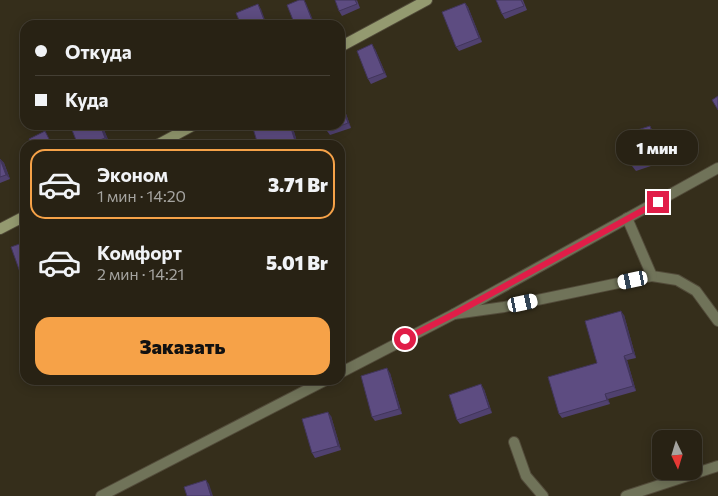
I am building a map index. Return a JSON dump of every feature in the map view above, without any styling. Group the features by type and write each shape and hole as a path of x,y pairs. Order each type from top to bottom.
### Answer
{"street":[{"path":"345,44 427,0"},
{"path":"166,140 185,130"},
{"path":"345,370 454,314 718,168"},
{"path":"627,218 652,276"},
{"path":"0,229 20,219"},
{"path":"454,314 504,307 652,276 678,280 696,290 718,321"},
{"path":"101,496 316,385"},
{"path":"514,442 526,476 543,496"},
{"path":"626,496 718,466"}],"building":[{"path":"304,0 312,20 293,20 287,5"},
{"path":"335,0 355,0 357,4 339,11"},
{"path":"496,0 521,0 524,6 502,14"},
{"path":"465,3 479,38 456,47 442,12"},
{"path":"258,4 264,20 239,20 236,13"},
{"path":"372,44 384,73 368,79 357,51"},
{"path":"718,96 718,110 712,100"},
{"path":"650,126 660,157 632,166 622,135"},
{"path":"72,130 102,130 105,138 100,140 76,140"},
{"path":"254,130 292,130 295,140 256,140"},
{"path":"45,131 50,140 30,140"},
{"path":"0,159 6,175 0,177"},
{"path":"20,244 20,272 11,247"},
{"path":"621,311 633,353 624,356 633,386 605,394 607,400 559,414 548,377 597,363 585,321"},
{"path":"387,368 399,409 372,417 361,376"},
{"path":"481,384 489,408 457,420 449,395"},
{"path":"328,412 338,446 312,453 302,419"},
{"path":"206,480 211,496 187,496 184,487"}],"route":[{"path":"405,339 658,202"}]}
